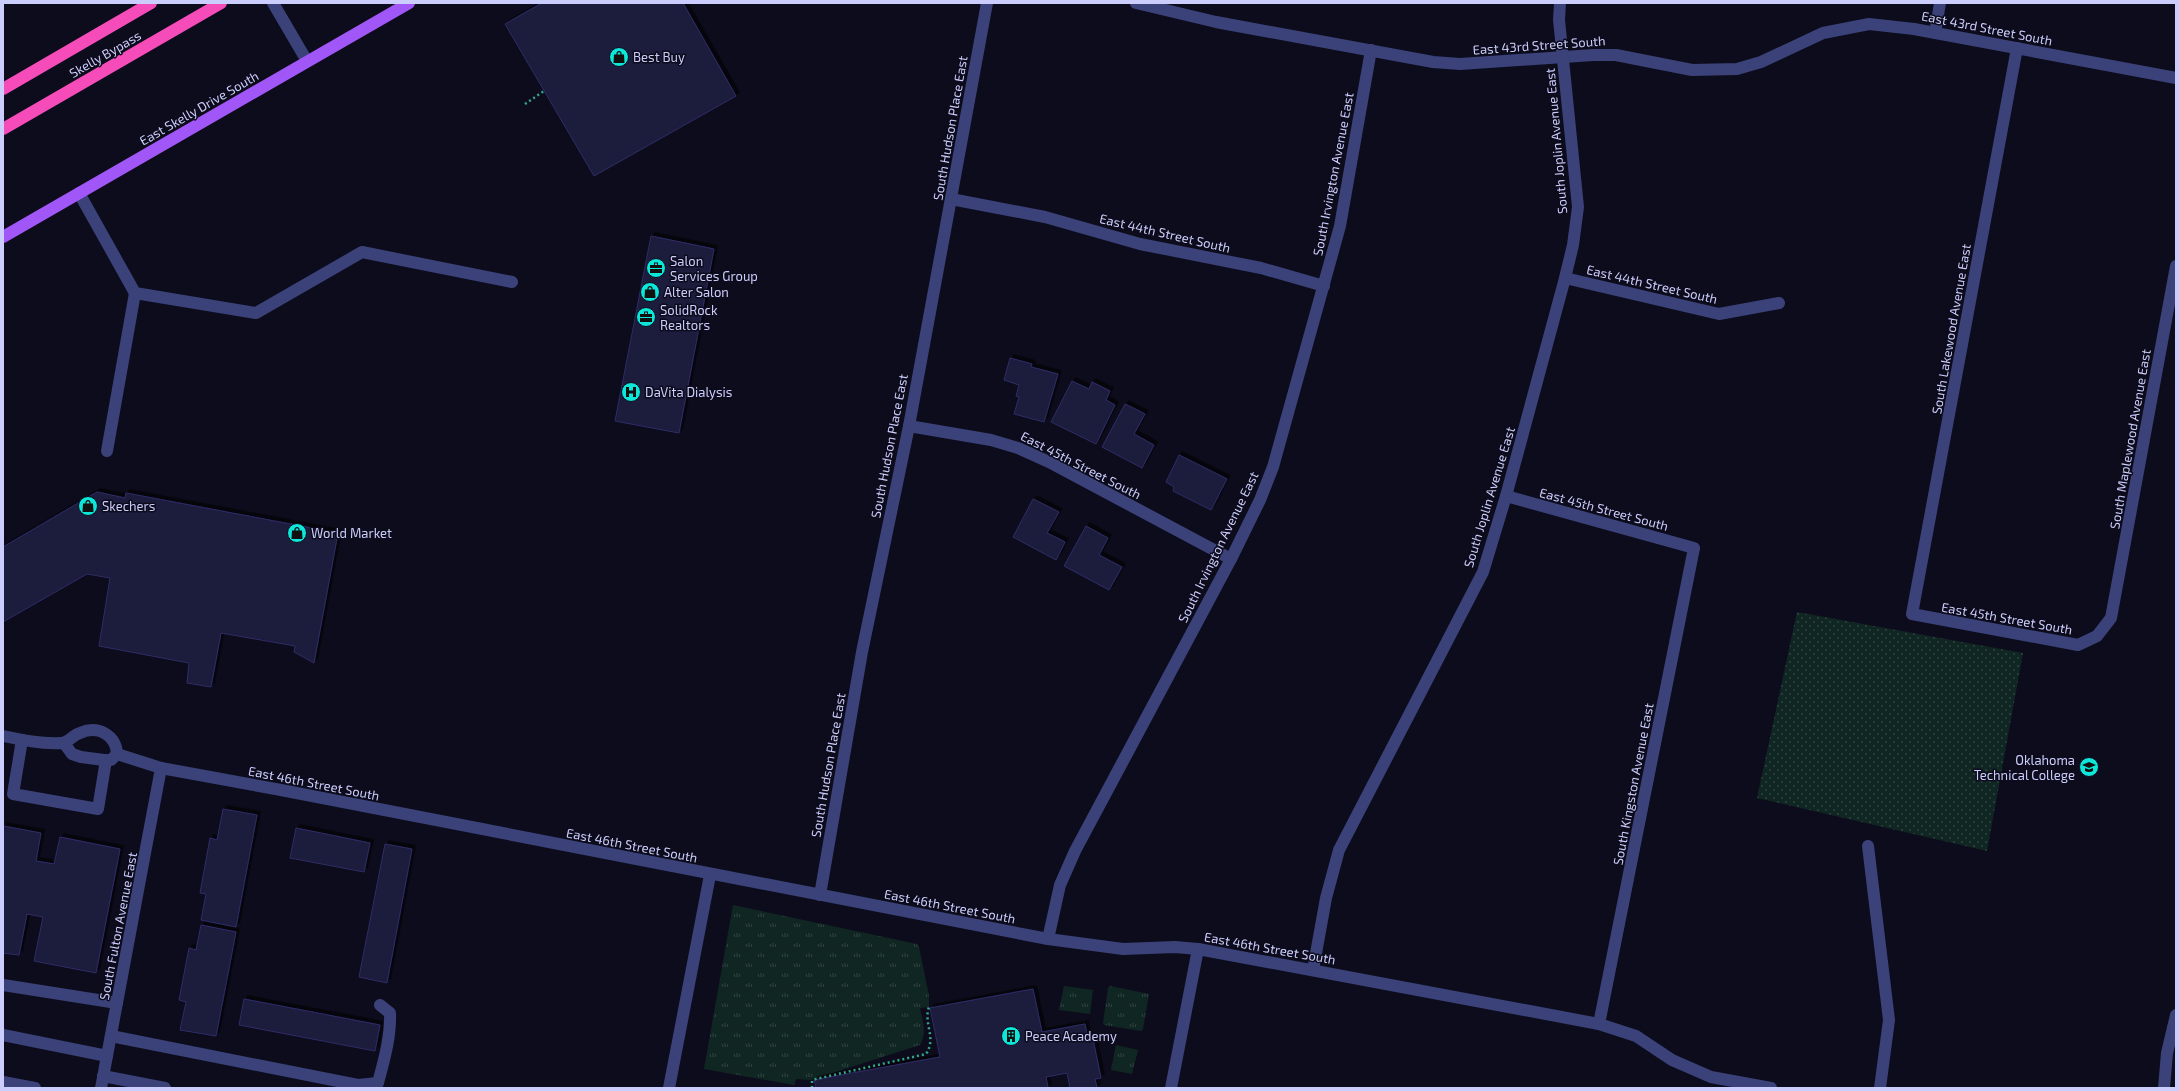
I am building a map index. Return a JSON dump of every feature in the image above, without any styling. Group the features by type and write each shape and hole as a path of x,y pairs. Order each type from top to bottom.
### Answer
{"highway":[{"name":"Skelly Bypass","path":"3,89 151,3"},
{"name":"Skelly Bypass","path":"3,129 221,3"}],"main road":[{"name":"East Skelly Drive South","path":"3,237 409,3"}],"street":[{"path":"273,3 307,61"},
{"name":"South Hudson Place East","path":"820,895 862,652 909,426 987,3"},
{"name":"East 43rd Street South","path":"1136,3 1216,22 1433,62 1460,64 1616,55 1692,70 1737,68 1761,62 1823,33 1861,25 1889,25 1935,32 2176,78"},
{"name":"South Joplin Avenue East","path":"1313,970 1326,898 1339,850 1482,572 1506,496 1566,278 1574,238 1578,207 1559,20 1560,3"},
{"path":"1935,32 1940,3"},
{"name":"South Lakewood Avenue East","path":"1912,614 2017,48"},
{"name":"South Irvington Avenue East","path":"1048,939 1060,885 1075,851 1231,559 1260,500 1273,467 1340,226 1371,50"},
{"path":"79,193 135,293 107,451"},
{"name":"East 44th Street South","path":"951,199 1045,217 1140,244 1261,268 1324,286"},
{"path":"135,293 256,313 362,252 512,282"},
{"name":"South Maplewood Avenue East","path":"2111,618 2176,266"},
{"name":"East 44th Street South","path":"1566,278 1719,314 1779,303"},
{"name":"East 45th Street South","path":"909,426 991,440 1018,448 1049,462 1231,559"},
{"name":"East 45th Street South","path":"1506,496 1694,548"},
{"name":"South Kingston Avenue East","path":"1599,1024 1694,548"},
{"name":"East 45th Street South","path":"1912,614 2078,645 2097,636 2111,618"},
{"path":"3,736 35,742 64,743 79,733 98,730 113,738 117,746 117,754 111,760 72,754 64,743"},
{"path":"22,740 13,794 98,810 106,760"},
{"name":"East 46th Street South","path":"117,754 161,768 1048,939 1123,949 1175,947 1198,949 1599,1024 1636,1036 1672,1060 1711,1077 1771,1088"},
{"name":"South Fulton Avenue East","path":"102,1082 161,768"},
{"path":"1868,846 1889,1020 1880,1088"},
{"path":"669,1088 710,874"},
{"path":"1171,1088 1198,949"},
{"path":"3,985 117,1003"},
{"path":"111,1036 358,1084 378,1083 389,1037 390,1023 390,1013 380,1005"},
{"path":"2164,1088 2167,1053 2176,1015"},
{"path":"3,1035 107,1056"},
{"path":"3,1082 36,1088"},
{"path":"102,1082 164,1088"}],"path":[{"path":"525,104 544,91"},
{"path":"812,1088 812,1081 816,1079 926,1054 931,1047 932,1037 927,1012 929,1007"}],"green space":[{"path":"1797,612 2023,653 1987,851 1757,798"},
{"path":"733,905 917,944 919,947 929,996 929,1007 920,1008 924,1032 920,1045 810,1080 796,1079 794,1085 704,1069"},
{"path":"1064,986 1093,990 1090,1014 1059,1010"},
{"path":"1110,986 1149,994 1143,1029 1141,1031 1104,1025 1103,1023 1108,988"},
{"path":"1116,1045 1138,1050 1132,1074 1111,1070"}],"building":[{"name":"Best Buy","path":"542,3 683,3 736,96 594,176 505,24"},
{"path":"651,236 714,249 679,433 615,421"},
{"path":"1010,358 1032,364 1031,367 1058,374 1044,422 1014,414 1019,397 1016,396 1019,385 1004,380"},
{"path":"1072,381 1089,389 1092,382 1110,391 1106,400 1115,405 1096,444 1051,422"},
{"path":"1125,404 1145,414 1134,434 1154,445 1142,468 1102,447"},
{"path":"1179,455 1227,479 1211,510 1173,491 1174,487 1166,482"},
{"path":"97,492 125,498 126,493 338,533 314,663 294,652 295,646 221,633 211,687 187,683 189,663 99,646 110,578 87,574 3,622 3,547"},
{"path":"1033,499 1059,512 1047,533 1065,542 1056,560 1013,537"},
{"path":"1086,526 1108,538 1099,555 1122,567 1109,590 1064,566"},
{"path":"223,809 257,815 236,927 201,920 206,894 200,893 210,838 217,840"},
{"path":"3,826 41,833 36,861 54,864 60,837 120,849 96,973 34,961 43,917 27,914 19,955 3,953"},
{"path":"296,828 370,843 364,872 290,858"},
{"path":"385,844 412,849 387,983 359,977"},
{"path":"201,925 236,932 216,1036 180,1030 186,1002 179,1000 189,948 196,950"},
{"name":"Peace Academy","path":"1033,989 1042,1032 1085,1024 1088,1040 1093,1039 1101,1078 1095,1079 1097,1088 1070,1088 1067,1073 1046,1077 1048,1088 816,1088 814,1080 940,1057 930,1008"},
{"path":"244,999 380,1025 375,1051 239,1025"}],"place":[{"name":"Best Buy","path":"619,57"},
{"name":"Salon Services Group","path":"656,268"},
{"name":"Alter Salon","path":"650,292"},
{"name":"SolidRock Realtors","path":"646,317"},
{"name":"DaVita Dialysis","path":"631,392"},
{"name":"Skechers","path":"88,506"},
{"name":"World Market","path":"297,533"},
{"name":"Oklahoma Technical College","path":"2089,767"},
{"name":"Peace Academy","path":"1011,1036"}]}
